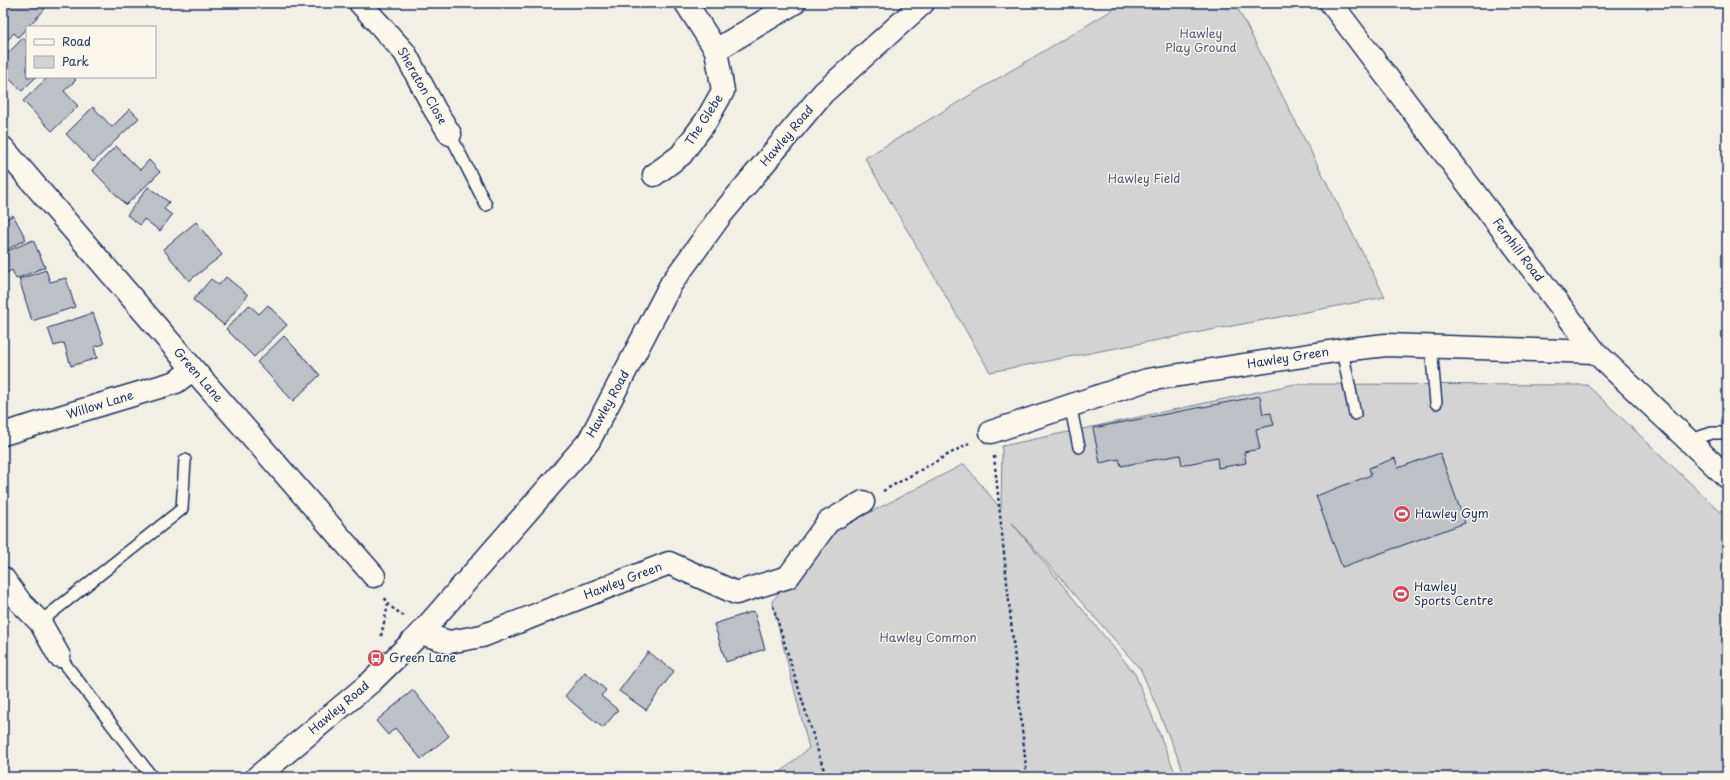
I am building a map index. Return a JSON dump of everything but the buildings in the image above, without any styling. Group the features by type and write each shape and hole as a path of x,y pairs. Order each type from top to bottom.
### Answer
{"street":[{"name":"Sheraton Close","path":"360,3 405,53 435,110 450,134"},
{"name":"The Glebe","path":"654,175 681,155 706,121 723,91 716,50 686,3"},
{"path":"716,50 794,3"},
{"name":"Hawley Road","path":"257,777 371,682 421,633 589,441 671,284 721,214 823,92 923,3"},
{"name":"Fernhill Road","path":"1331,3 1595,352 1727,477"},
{"name":"Green Lane","path":"3,148 374,576"},
{"name":"Hawley Green","path":"991,432 1147,380 1342,350 1386,345 1595,352"},
{"name":"Willow Lane","path":"3,434 176,382 193,369"},
{"name":"Hawley Green","path":"421,633 449,642 482,636 668,563 736,593 788,578 828,522 863,502"},
{"path":"3,578 21,603 40,622 59,656"}],"lane":[{"path":"450,134 486,205"},
{"path":"1431,347 1436,403"},
{"path":"1342,350 1355,414"},
{"path":"1070,405 1079,447"},
{"path":"1688,441 1712,433 1727,433"},
{"path":"40,622 182,509 185,460"},
{"path":"59,656 152,777"}],"path":[{"path":"863,502 991,432 1027,777"},
{"path":"374,576 388,605 406,618"},
{"path":"761,586 772,601 826,777"},
{"path":"380,643 388,605"}],"green space":[{"name":"Hawley Field","path":"1124,3 1235,3 1385,297 990,372 865,158"},
{"name":"Hawley Sports Centre","path":"1295,384 1587,385 1727,518 1727,777 1186,777 1141,670 1012,523 1135,674 1177,777 775,777 809,748 772,601 838,529 964,464 1001,509 1002,446"}],"place":[{"name":"Hawley Gym","path":"1402,514"},
{"name":"Hawley Sports Centre","path":"1401,594"},
{"name":"Green Lane","path":"376,658"}],"park label":[{"name":"Hawley Play Ground","path":"1201,41"},
{"name":"Hawley Common","path":"928,638"}]}
